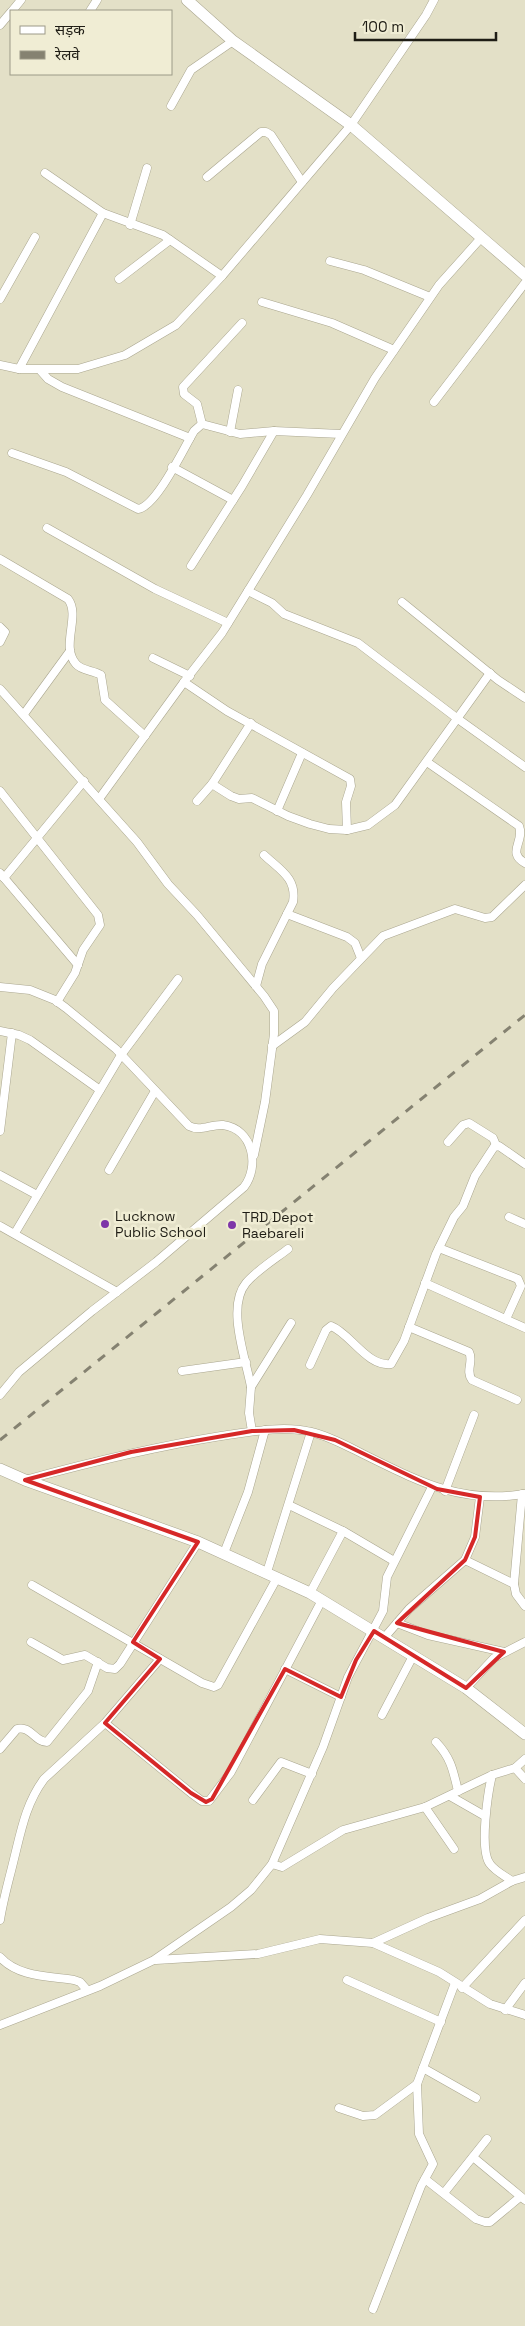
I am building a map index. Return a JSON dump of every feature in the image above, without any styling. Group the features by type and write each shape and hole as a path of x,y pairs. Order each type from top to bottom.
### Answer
{"street":[{"path":"187,0 233,41 351,125 525,275"},
{"path":"0,364 19,369 78,369 126,355 176,325 222,276 351,125 434,0"},
{"path":"0,25 10,14"},
{"path":"171,106 191,70 197,64 233,41"},
{"path":"208,177 261,132 266,132 271,135 302,182"},
{"path":"130,225 147,168"},
{"path":"45,173 103,214 130,225 155,232 170,240 222,276"},
{"path":"19,369 103,214"},
{"path":"0,299 34,237"},
{"path":"99,799 228,623 307,495 364,394 430,297 481,238"},
{"path":"119,279 170,240"},
{"path":"330,261 364,270 430,297"},
{"path":"434,402 525,283"},
{"path":"262,302 325,321 394,350"},
{"path":"202,424 196,404 184,394 182,388 242,323"},
{"path":"40,370 48,379 62,387 190,438"},
{"path":"230,432 238,390"},
{"path":"202,424 230,432 248,434 274,431 342,434"},
{"path":"12,453 66,472 138,510 146,506 161,490 194,431 202,424"},
{"path":"191,566 274,431"},
{"path":"172,468 233,500"},
{"path":"47,528 155,589 228,623"},
{"path":"0,558 68,599 71,606 70,651 77,665 101,675 105,700 145,736"},
{"path":"248,591 272,602 284,614 358,643 525,767"},
{"path":"402,602 490,674 525,698"},
{"path":"0,626 4,632 0,642"},
{"path":"24,714 70,651"},
{"path":"153,658 190,676"},
{"path":"212,784 232,796 252,798 277,811 329,829 347,830 368,825 395,805 490,674"},
{"path":"184,682 227,711 350,779 351,786 346,807 347,830"},
{"path":"0,689 137,842 177,895 197,915 256,986 274,1011 272,1046 253,1170 244,1187 156,1262 19,1372 0,1395"},
{"path":"197,801 212,784 251,723"},
{"path":"277,811 302,753"},
{"path":"428,762 519,826 522,838 516,852 518,857 525,863"},
{"path":"78,965 2,876 38,838 84,781"},
{"path":"0,791 100,921 97,930 83,950 71,981 57,1002"},
{"path":"256,986 262,964 293,902 293,884 264,855"},
{"path":"272,1046 305,1022 321,1002 384,936 446,912 463,910 485,918 492,917 525,885"},
{"path":"287,914 347,937 355,943 362,958"},
{"path":"15,1233 121,1055 178,979"},
{"path":"0,987 30,990 57,1002 121,1055 192,1128 222,1125 234,1129 242,1135 251,1147 254,1157"},
{"path":"0,1031 23,1036 100,1090"},
{"path":"0,1131 12,1033"},
{"path":"109,1170 155,1091"},
{"path":"448,1142 463,1125 469,1123 493,1138 496,1146 525,1164"},
{"path":"310,1365 328,1327 335,1328 360,1350 378,1362 391,1364 400,1351 438,1248 454,1217 463,1206 475,1176 496,1146"},
{"path":"0,1175 38,1195"},
{"path":"509,1217 525,1224"},
{"path":"0,1226 117,1292"},
{"path":"438,1248 518,1279 521,1286 506,1319"},
{"path":"252,1431 249,1413 251,1387 238,1324 241,1294 247,1282 288,1249"},
{"path":"425,1283 525,1328"},
{"path":"251,1387 291,1323"},
{"path":"409,1327 469,1352 471,1357 468,1374 472,1380 516,1400"},
{"path":"182,1371 246,1362"},
{"path":"445,1491 474,1415"},
{"path":"224,1553 248,1492 265,1430"},
{"path":"25,1480 130,1452 252,1431 311,1432 335,1440 432,1487 445,1491 480,1497 524,1494 514,1584 516,1594 525,1606"},
{"path":"267,1572 311,1432"},
{"path":"0,1469 25,1480 198,1542 310,1593 466,1688 525,1734"},
{"path":"0,2025 87,1990 154,1960 232,1907 251,1890 272,1864 312,1774 356,1660 374,1631 385,1606 387,1576 432,1487"},
{"path":"384,1638 428,1590 465,1560 475,1537 480,1497"},
{"path":"289,1505 343,1530 394,1561"},
{"path":"310,1593 343,1530"},
{"path":"31,1642 63,1660 85,1656 107,1668 115,1669 198,1542"},
{"path":"465,1560 514,1584"},
{"path":"32,1585 209,1686 218,1684 277,1578"},
{"path":"105,1723 191,1793 202,1801 209,1801 231,1772 322,1600"},
{"path":"397,1623 416,1632 504,1652"},
{"path":"466,1688 488,1664 504,1652 525,1642"},
{"path":"382,1715 413,1656"},
{"path":"0,1920 29,1804 36,1790 44,1779 105,1723 160,1659"},
{"path":"0,1749 17,1729 21,1728 30,1731 40,1741 47,1742 88,1691 98,1662"},
{"path":"285,1670 341,1697"},
{"path":"436,1742 447,1754 452,1764 458,1790"},
{"path":"272,1864 282,1867 349,1827 425,1807 492,1775 514,1768 525,1759"},
{"path":"253,1800 281,1762 312,1774"},
{"path":"514,1768 525,1779"},
{"path":"492,1775 485,1816 488,1860 491,1865 512,1881"},
{"path":"450,1796 485,1816"},
{"path":"425,1807 454,1849"},
{"path":"373,1943 428,1918 480,1899 512,1881 525,1877"},
{"path":"373,2309 425,2179 433,2164 419,2134 417,2084 423,2068 458,1985 525,1920"},
{"path":"154,1960 258,1954 320,1939 373,1943 440,1972 458,1985 505,2010 525,2015"},
{"path":"0,1957 6,1964 16,1970 33,1975 74,1980 80,1982 87,1990"},
{"path":"347,1980 441,2022"},
{"path":"505,2010 525,1983"},
{"path":"423,2068 476,2098"},
{"path":"339,2108 363,2116 375,2115 417,2084"},
{"path":"444,2194 486,2138"},
{"path":"425,2179 476,2219 490,2222 522,2198 473,2157"}],"highlighted area":[{"path":"294,1430 335,1440 437,1489 480,1497 475,1537 465,1560 397,1623 504,1652 466,1688 374,1631 356,1660 341,1697 285,1669 212,1799 206,1802 191,1793 105,1723 160,1659 133,1642 198,1542 25,1480 131,1452 252,1431"}],"railway":[{"path":"0,1440 525,1015"}],"place":[{"name":"Lucknow Public School","path":"105,1224"},
{"name":"TRD Depot Raebareli","path":"232,1225"}]}
